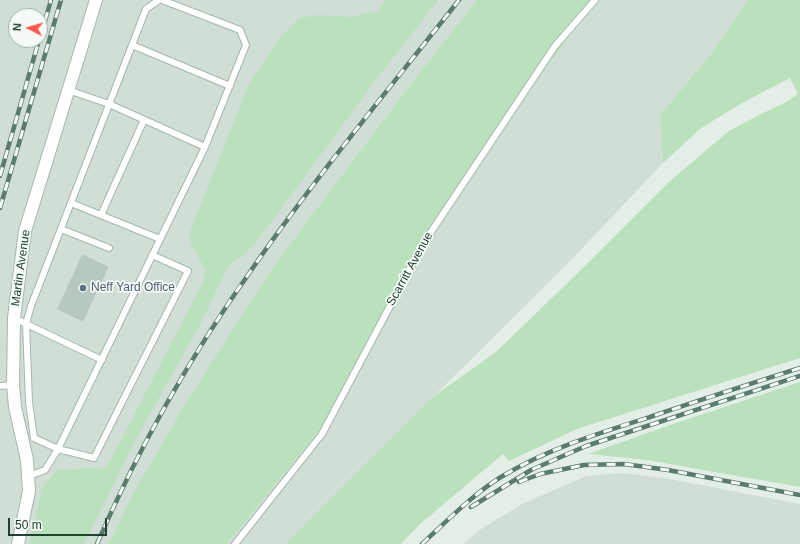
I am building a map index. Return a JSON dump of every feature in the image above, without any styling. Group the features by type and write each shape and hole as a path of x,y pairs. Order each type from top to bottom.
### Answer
{"street":[{"name":"Martin Avenue","path":"18,544 29,491 27,460 14,407 13,385 14,318 25,231 96,0"}],"lane":[{"path":"152,255 188,271 94,458 58,449 34,438 29,402 26,324 31,306 146,9 159,0"},
{"path":"29,476 44,470 58,449 204,147 246,45 240,30 162,0"},
{"name":"Scarritt Avenue","path":"235,544 322,434 423,244 555,46 595,0"},
{"path":"132,45 230,86"},
{"path":"68,90 109,104 204,147"},
{"path":"101,215 144,120"},
{"path":"71,202 160,239"},
{"path":"61,229 109,248"},
{"path":"14,318 102,360"},
{"path":"0,386 13,385"}],"shaded area":[{"path":"0,0 477,0 410,85 273,267 131,497 109,544 0,544"},
{"path":"596,0 748,0 710,55 660,115 663,163 570,261 285,544 227,544 343,401 443,209"},
{"path":"623,473 664,478 800,504 800,544 464,544 478,531 522,504 586,476"}],"green space":[{"path":"385,0 438,0 374,82 255,244 227,268 203,319 135,441 84,544 29,544 43,486 58,470 107,467 203,282 206,270 191,245 190,232 250,82 281,37 299,18 318,15 351,17 379,11"},
{"path":"477,0 596,0 443,209 343,401 227,544 109,544 131,497 186,403 273,267 410,85"},
{"path":"748,0 800,0 800,358 577,429 509,461 503,454 420,524 401,544 285,544 434,396 496,352 670,181 729,131 786,102 798,94 790,78 742,103 701,128 663,163 660,115 710,55"},
{"path":"800,382 800,487 647,460 588,454 670,425"}],"building":[{"name":"Neff Yard Office","path":"83,255 108,267 83,321 58,309"}],"railway":[{"path":"48,10 51,0"},
{"path":"0,208 61,0"},
{"path":"97,544 130,473 166,404 228,304 300,202 459,0"},
{"path":"0,176 37,48"},
{"path":"422,544 490,484 537,458 574,442 800,368"},
{"path":"471,507 531,470 586,446 800,376"},
{"path":"519,482 540,474 584,465 624,464 668,470 800,495"}],"place":[{"name":"Neff Yard Office","path":"83,288"}]}
